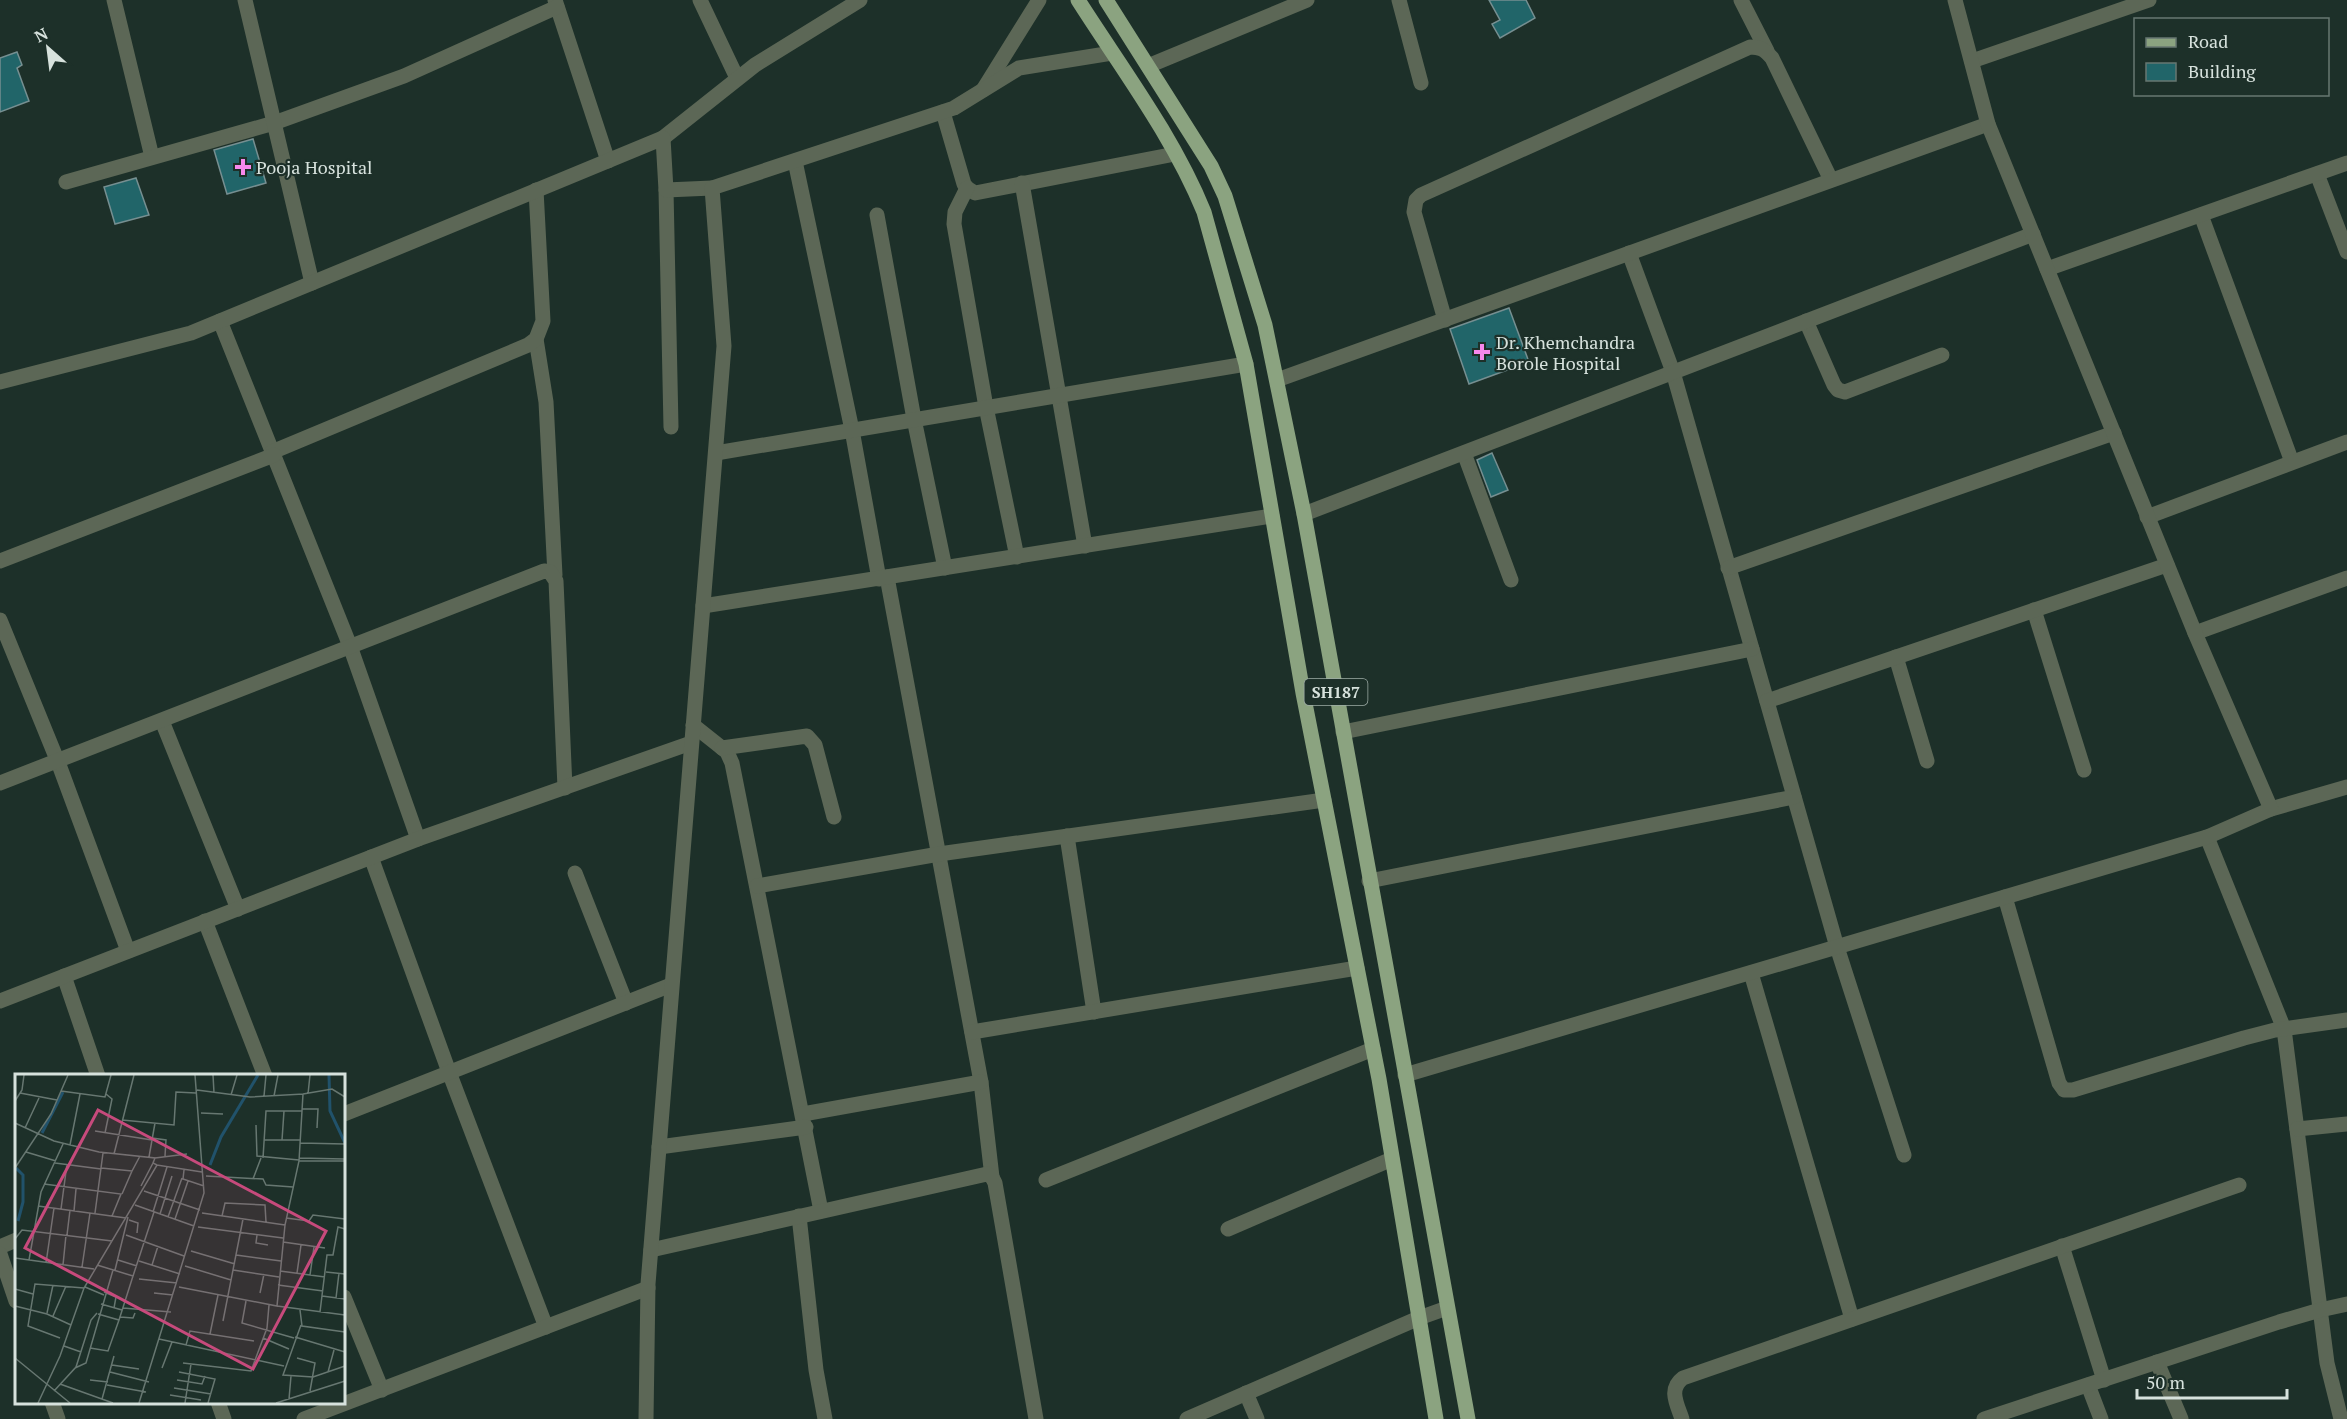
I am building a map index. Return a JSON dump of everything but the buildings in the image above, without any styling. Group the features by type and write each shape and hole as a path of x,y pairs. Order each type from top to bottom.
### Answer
{"main road":[{"name":"SH187","path":"1078,0 1175,153 1204,212 1246,364 1324,800 1373,1049 1436,1419"},
{"name":"SH187","path":"1106,0 1204,153 1225,196 1257,294 1304,514 1468,1419"}],"street":[{"path":"114,0 152,157"},
{"path":"245,0 312,283"},
{"path":"700,0 737,78"},
{"path":"0,382 191,333 663,138 763,59 860,0"},
{"path":"983,90 1039,0"},
{"path":"1148,66 1307,0"},
{"path":"1399,0 1421,83"},
{"path":"1741,0 1831,180"},
{"path":"1955,0 1988,124 2147,517 2161,566 2194,633 2265,812"},
{"path":"1972,61 2149,0"},
{"path":"66,182 274,123 404,76 556,4 608,161"},
{"path":"1445,320 1414,212 1416,200 1432,190 1750,47 1760,47 1767,51"},
{"path":"666,190 712,188 943,112 954,108 1019,68 1112,52"},
{"path":"943,112 967,188 955,212 954,224 986,407 1017,556"},
{"path":"1277,380 1988,124"},
{"path":"663,138 671,427"},
{"path":"967,188 975,192 1175,153"},
{"path":"795,161 939,855 981,1082 992,1177 995,1183 1036,1419"},
{"path":"2047,269 2347,163"},
{"path":"2318,174 2347,252"},
{"path":"1022,183 1085,546"},
{"path":"646,1419 648,1288 724,346 712,188"},
{"path":"536,190 543,321 536,339 546,402 565,788"},
{"path":"2202,215 2292,462"},
{"path":"877,216 914,419 945,568"},
{"path":"1304,514 2033,234"},
{"path":"1629,253 1673,372 1837,947 1905,1155"},
{"path":"220,321 350,646 418,839"},
{"path":"1806,321 1834,385 1838,390 1845,392 1942,355"},
{"path":"0,561 273,453 528,345 536,339"},
{"path":"716,453 1246,364"},
{"path":"1728,568 2114,433"},
{"path":"2147,517 2347,442"},
{"path":"1464,453 1511,580"},
{"path":"703,606 1272,516"},
{"path":"1767,701 2161,566"},
{"path":"0,783 544,572 555,575"},
{"path":"2194,633 2347,578"},
{"path":"2034,610 2084,770"},
{"path":"0,620 58,762 129,951"},
{"path":"1343,732 1752,649"},
{"path":"1896,657 1927,761"},
{"path":"162,721 238,909"},
{"path":"693,725 722,748 732,763 821,1211"},
{"path":"722,748 807,736 815,745 834,817"},
{"path":"0,1001 418,839 692,743"},
{"path":"1405,1075 2208,837 2265,812 2347,787"},
{"path":"1369,881 1794,797"},
{"path":"757,886 939,855 1324,800"},
{"path":"1067,836 1094,1012"},
{"path":"2208,837 2279,1030 2297,1129 2327,1363 2341,1419"},
{"path":"371,857 449,1072 546,1327"},
{"path":"575,873 626,1003"},
{"path":"2006,897 2059,1083 2064,1090 2073,1090 2244,1038 2279,1030 2347,1020"},
{"path":"205,921 264,1074"},
{"path":"972,1032 1357,968"},
{"path":"1751,973 1852,1319"},
{"path":"64,976 97,1074"},
{"path":"345,1114 671,985"},
{"path":"1046,1180 1373,1049"},
{"path":"659,1147 804,1120 981,1082"},
{"path":"2297,1129 2347,1124"},
{"path":"1228,1229 1392,1158"},
{"path":"651,1250 981,1175 987,1174 992,1177"},
{"path":"1682,1419 1674,1396 1674,1388 1683,1378 2239,1185"},
{"path":"799,1216 816,1370 825,1419"},
{"path":"0,1247 15,1240"},
{"path":"2062,1246 2104,1380"},
{"path":"0,1254 15,1298"},
{"path":"345,1404 648,1288"},
{"path":"345,1299 382,1390"},
{"path":"1984,1419 2279,1322 2347,1304"},
{"path":"1187,1419 1447,1308"},
{"path":"2157,1362 2181,1419"},
{"path":"2088,1385 2101,1419"},
{"path":"1246,1394 1257,1419"},
{"path":"53,1404 58,1419"},
{"path":"219,1404 224,1419"},
{"path":"304,1419 344,1404"}],"place":[{"name":"Pooja Hospital","path":"243,167"},
{"name":"Dr. Khemchandra Borole Hospital","path":"1482,352"}]}
